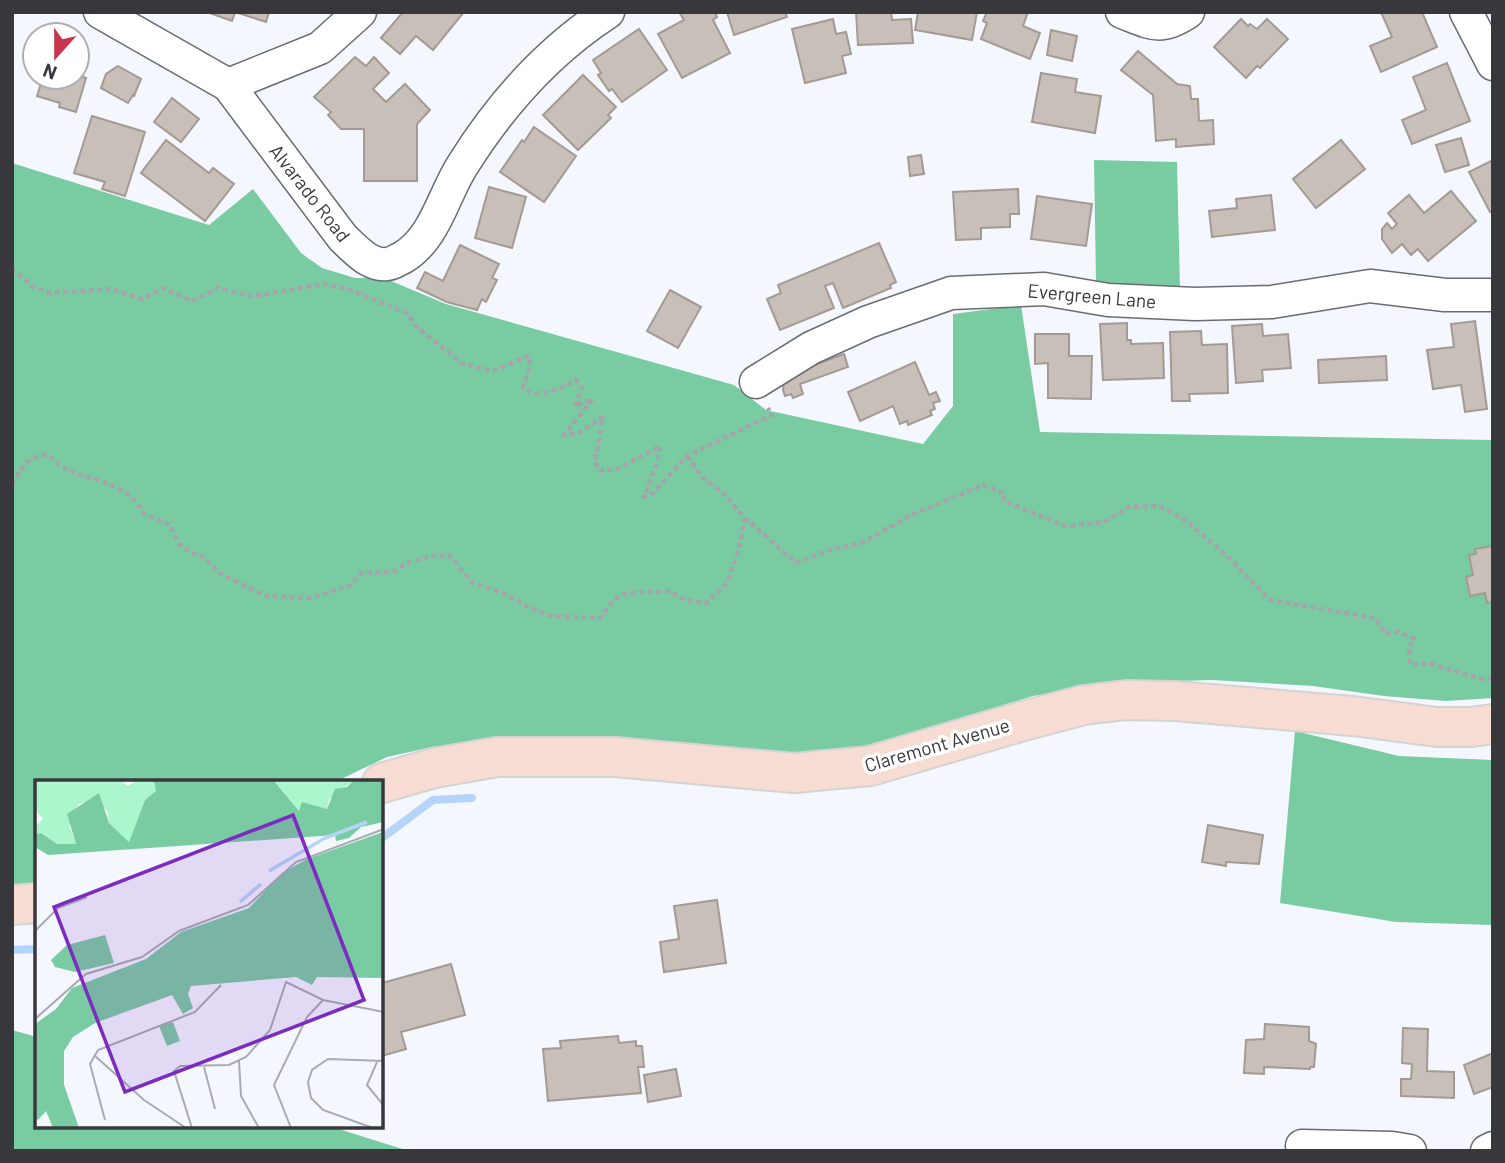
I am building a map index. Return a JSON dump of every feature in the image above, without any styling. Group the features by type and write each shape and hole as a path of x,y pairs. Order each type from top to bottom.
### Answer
{"main road":[{"name":"Claremont Avenue","path":"383,783 434,768 497,757 615,757 794,773 870,766 1084,705 1126,700 1175,701 1340,714 1437,727 1493,724"},
{"path":"12,905 35,903"}],"street":[{"name":"Alvarado Road","path":"100,12 228,85 343,238 363,257 374,263 389,264 415,250 430,229 461,166 524,83 579,31 608,12"},
{"path":"228,85 320,48 360,12"},
{"path":"1122,12 1151,23 1170,24 1188,12"},
{"path":"1466,12 1493,64"},
{"name":"Evergreen Lane","path":"756,382 811,348 868,323 951,293 1044,289 1108,300 1195,304 1272,302 1370,286 1445,295 1493,295"},
{"path":"1302,1146 1392,1148 1410,1151"},
{"path":"1487,1151 1493,1148"}],"path":[{"path":"12,268 32,286 50,293 111,289 142,299 163,288 192,301 218,288 252,296 325,284 350,290 406,313 417,327 463,363 492,371 529,356 530,366 523,387 530,393 555,391 576,380 582,388 575,406 593,399 564,435 577,434 603,417 595,463 600,471 618,469 660,446 644,497 653,494 687,456 772,415 756,382"},
{"path":"12,484 26,462 42,455 52,456 60,466 119,488 139,503 145,514 169,524 179,544 202,556 221,574 266,596 311,598 351,585 361,573 392,572 410,562 431,556 449,555 473,583 503,593 551,616 600,618 615,598 645,591 669,591 685,600 706,603 727,583 738,552 745,518"},
{"path":"687,456 704,478 796,563 829,550 862,543 909,516 983,485 1004,493 1004,500 1065,526 1104,522 1129,507 1160,506 1186,521 1226,555 1270,600 1375,618 1386,634 1398,632 1413,638 1409,647 1410,664 1431,664 1485,680 1493,678"}],"green space":[{"path":"1094,160 1177,162 1180,288 1096,283"},
{"path":"12,163 209,225 253,189 301,253 322,268 355,278 384,278 446,304 734,385 766,410 923,444 953,406 953,314 1021,305 1040,432 1493,440 1493,698 1446,701 1313,686 1212,680 1110,683 1033,696 948,722 862,757 497,745 437,746 387,757 339,780 35,780 35,889 12,892"},
{"path":"1295,731 1399,756 1493,760 1493,925 1396,922 1280,903"},
{"path":"12,1030 35,1036 35,1128 335,1128 409,1151 12,1151"}],"building":[{"path":"207,12 235,12 232,21"},
{"path":"235,12 269,12 266,22"},
{"path":"403,12 464,12 433,50 416,36 400,54 381,38"},
{"path":"679,12 715,12 717,17 713,20 730,53 682,78 658,34 684,20"},
{"path":"727,12 785,12 787,17 734,35"},
{"path":"856,12 891,12 892,20 911,19 913,43 858,45"},
{"path":"918,12 977,12 972,40 915,30"},
{"path":"987,12 1028,12 1023,26 1040,33 1030,59 981,39 987,23 983,21"},
{"path":"1381,12 1422,12 1437,47 1381,72 1370,46 1392,37"},
{"path":"833,19 836,34 846,32 851,54 842,56 846,73 805,83 792,29"},
{"path":"1241,19 1248,26 1250,24 1257,29 1267,19 1288,39 1260,68 1257,66 1246,78 1214,47"},
{"path":"639,29 667,70 622,102 612,89 609,91 598,75 601,73 593,60"},
{"path":"1051,30 1077,36 1072,61 1047,55"},
{"path":"1138,51 1177,84 1190,86 1191,99 1198,99 1199,121 1213,120 1214,144 1176,147 1176,139 1156,141 1153,95 1121,70"},
{"path":"355,57 366,66 374,57 389,73 373,89 386,102 405,84 430,110 417,124 417,181 364,181 364,129 341,129 328,115 331,112 314,97"},
{"path":"1447,63 1470,121 1412,144 1402,120 1426,110 1413,77"},
{"path":"118,66 141,79 128,103 101,88 106,74"},
{"path":"1041,73 1077,79 1075,92 1101,96 1095,133 1032,122"},
{"path":"583,75 616,107 608,115 611,118 578,150 543,115"},
{"path":"39,91 82,91 76,112 59,107 60,103 37,96"},
{"path":"172,98 199,119 181,142 154,122"},
{"path":"92,116 145,132 125,196 102,189 105,182 74,173"},
{"path":"534,127 576,156 544,202 500,172"},
{"path":"1461,138 1469,165 1445,172 1436,145"},
{"path":"166,140 209,173 213,168 234,184 205,221 141,173"},
{"path":"1341,140 1365,169 1316,208 1293,179"},
{"path":"921,155 924,174 910,176 908,157"},
{"path":"1493,160 1493,211 1490,212 1469,172"},
{"path":"489,187 526,197 512,248 475,238"},
{"path":"1018,189 1019,214 1010,214 1010,227 981,228 981,239 956,240 953,192"},
{"path":"1451,191 1476,221 1428,261 1418,249 1411,255 1402,244 1392,253 1382,239 1382,229 1387,223 1392,229 1397,224 1388,213 1409,195 1424,213"},
{"path":"1271,195 1275,230 1212,237 1209,211 1237,208 1236,199"},
{"path":"1037,196 1092,204 1086,246 1031,239"},
{"path":"879,243 896,282 890,285 891,288 843,308 833,283 825,286 834,308 780,330 767,299 781,293 778,285"},
{"path":"460,245 499,264 492,278 497,280 486,302 482,299 477,310 447,302 417,288 425,272 443,281"},
{"path":"670,290 701,307 678,348 647,331"},
{"path":"1475,321 1487,409 1465,412 1461,385 1433,389 1427,350 1454,347 1451,324"},
{"path":"1127,323 1127,340 1131,340 1131,344 1163,343 1164,378 1103,380 1100,324"},
{"path":"1262,324 1263,336 1288,334 1291,368 1262,370 1263,381 1236,383 1232,326"},
{"path":"1201,331 1202,345 1227,344 1228,393 1189,394 1190,401 1172,401 1170,332"},
{"path":"1035,334 1069,334 1069,356 1092,356 1091,399 1048,398 1048,363 1035,364"},
{"path":"844,354 848,367 800,384 803,394 793,398 791,394 785,396 784,379 796,376 795,372"},
{"path":"1386,356 1387,380 1319,383 1318,360"},
{"path":"915,362 929,395 936,392 940,401 933,403 935,409 930,411 932,415 908,425 907,421 900,424 893,406 860,421 848,392"},
{"path":"1493,546 1493,602 1487,603 1485,593 1470,596 1466,577 1473,575 1469,555 1476,554 1475,549"},
{"path":"1208,825 1263,835 1259,864 1226,862 1226,866 1202,862"},
{"path":"717,900 726,963 664,972 660,942 679,939 674,906"},
{"path":"451,964 465,1015 401,1032 406,1049 383,1056 383,983"},
{"path":"1265,1024 1309,1027 1309,1041 1316,1044 1314,1067 1264,1067 1264,1074 1244,1073 1246,1040 1264,1039"},
{"path":"1403,1028 1428,1029 1427,1071 1454,1072 1454,1098 1401,1096 1401,1079 1411,1079 1412,1064 1402,1063"},
{"path":"618,1036 619,1043 636,1041 636,1046 642,1046 644,1067 638,1067 641,1093 548,1101 543,1049 561,1048 560,1041"},
{"path":"1493,1053 1493,1087 1474,1094 1464,1065"},
{"path":"676,1069 681,1096 648,1102 644,1075"}],"waterway":[{"path":"383,837 433,800 472,798"},
{"path":"12,950 35,949"}]}
